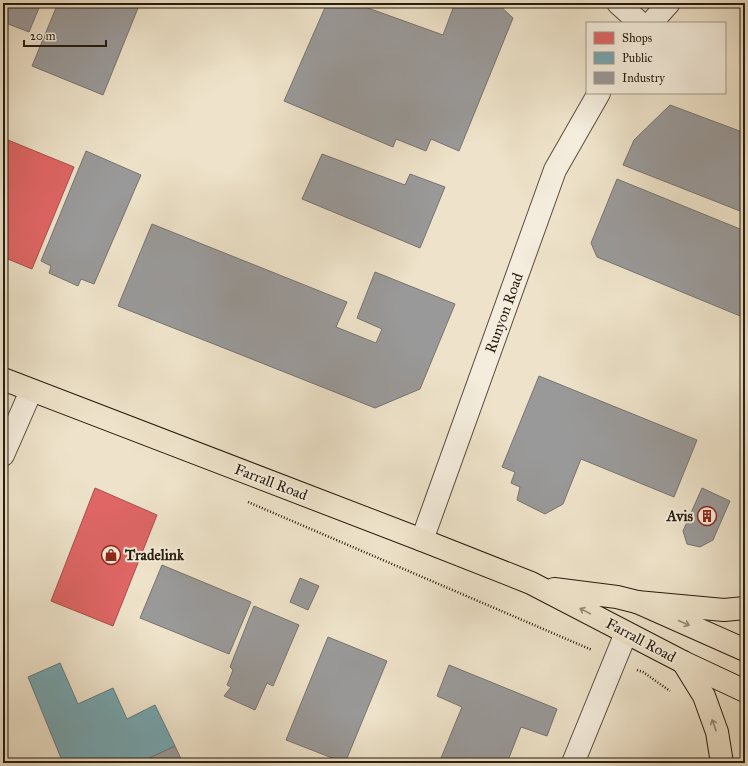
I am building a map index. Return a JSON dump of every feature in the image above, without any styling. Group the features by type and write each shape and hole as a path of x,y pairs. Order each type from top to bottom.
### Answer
{"main road":[{"name":"Farrall Road","path":"3,379 422,540 539,587 683,662 745,691"},
{"name":"Farrall Road","path":"539,587 617,597 638,602 745,650"},
{"path":"638,602 724,610 745,608"},
{"path":"683,662 704,696 717,732 722,763"}],"street":[{"path":"618,3 639,22"},
{"path":"652,22 669,3"},
{"name":"Runyon Road","path":"422,540 555,170 598,94"},
{"path":"3,455 31,391"},
{"path":"573,763 626,633"}],"path":[{"path":"245,501 643,672"}],"building: Shops":[{"path":"3,138 74,167 32,269 3,257"},
{"path":"95,488 157,515 113,626 51,601"}],"building: Public":[{"path":"60,663 78,704 113,688 127,719 155,705 175,746 139,763 63,763 28,677"}],"building: Industry":[{"path":"3,3 41,3 29,32 3,22"},
{"path":"58,3 140,3 103,95 32,66"},
{"path":"327,3 354,3 443,35 455,3 497,3 513,18 459,151 431,139 426,151 396,139 393,147 284,101"},
{"path":"670,105 745,133 745,213 623,165 634,140"},
{"path":"86,151 141,175 94,284 81,279 78,286 49,273 51,266 41,261"},
{"path":"322,154 405,185 410,174 445,187 420,248 302,199"},
{"path":"617,179 745,231 745,318 597,257 591,243"},
{"path":"152,224 347,302 336,327 376,343 382,329 357,318 375,272 455,304 420,389 375,408 118,306"},
{"path":"539,376 697,440 674,497 581,459 563,504 545,514 517,500 520,487 511,483 515,472 502,467"},
{"name":"Avis","path":"702,488 730,501 713,540 700,547 687,544 683,531"},
{"path":"162,565 251,602 229,654 140,618"},
{"path":"300,578 319,586 308,610 290,602"},
{"path":"254,606 299,625 273,686 267,683 255,710 224,696 231,687 227,685 233,670 230,667"},
{"path":"328,637 387,661 345,763 286,740"},
{"path":"449,665 557,709 547,736 521,727 507,763 439,763 462,707 437,696"},
{"path":"175,746 183,763 139,763"}],"place":[{"name":"Avis","path":"707,516"},
{"name":"Tradelink","path":"111,555"}]}
